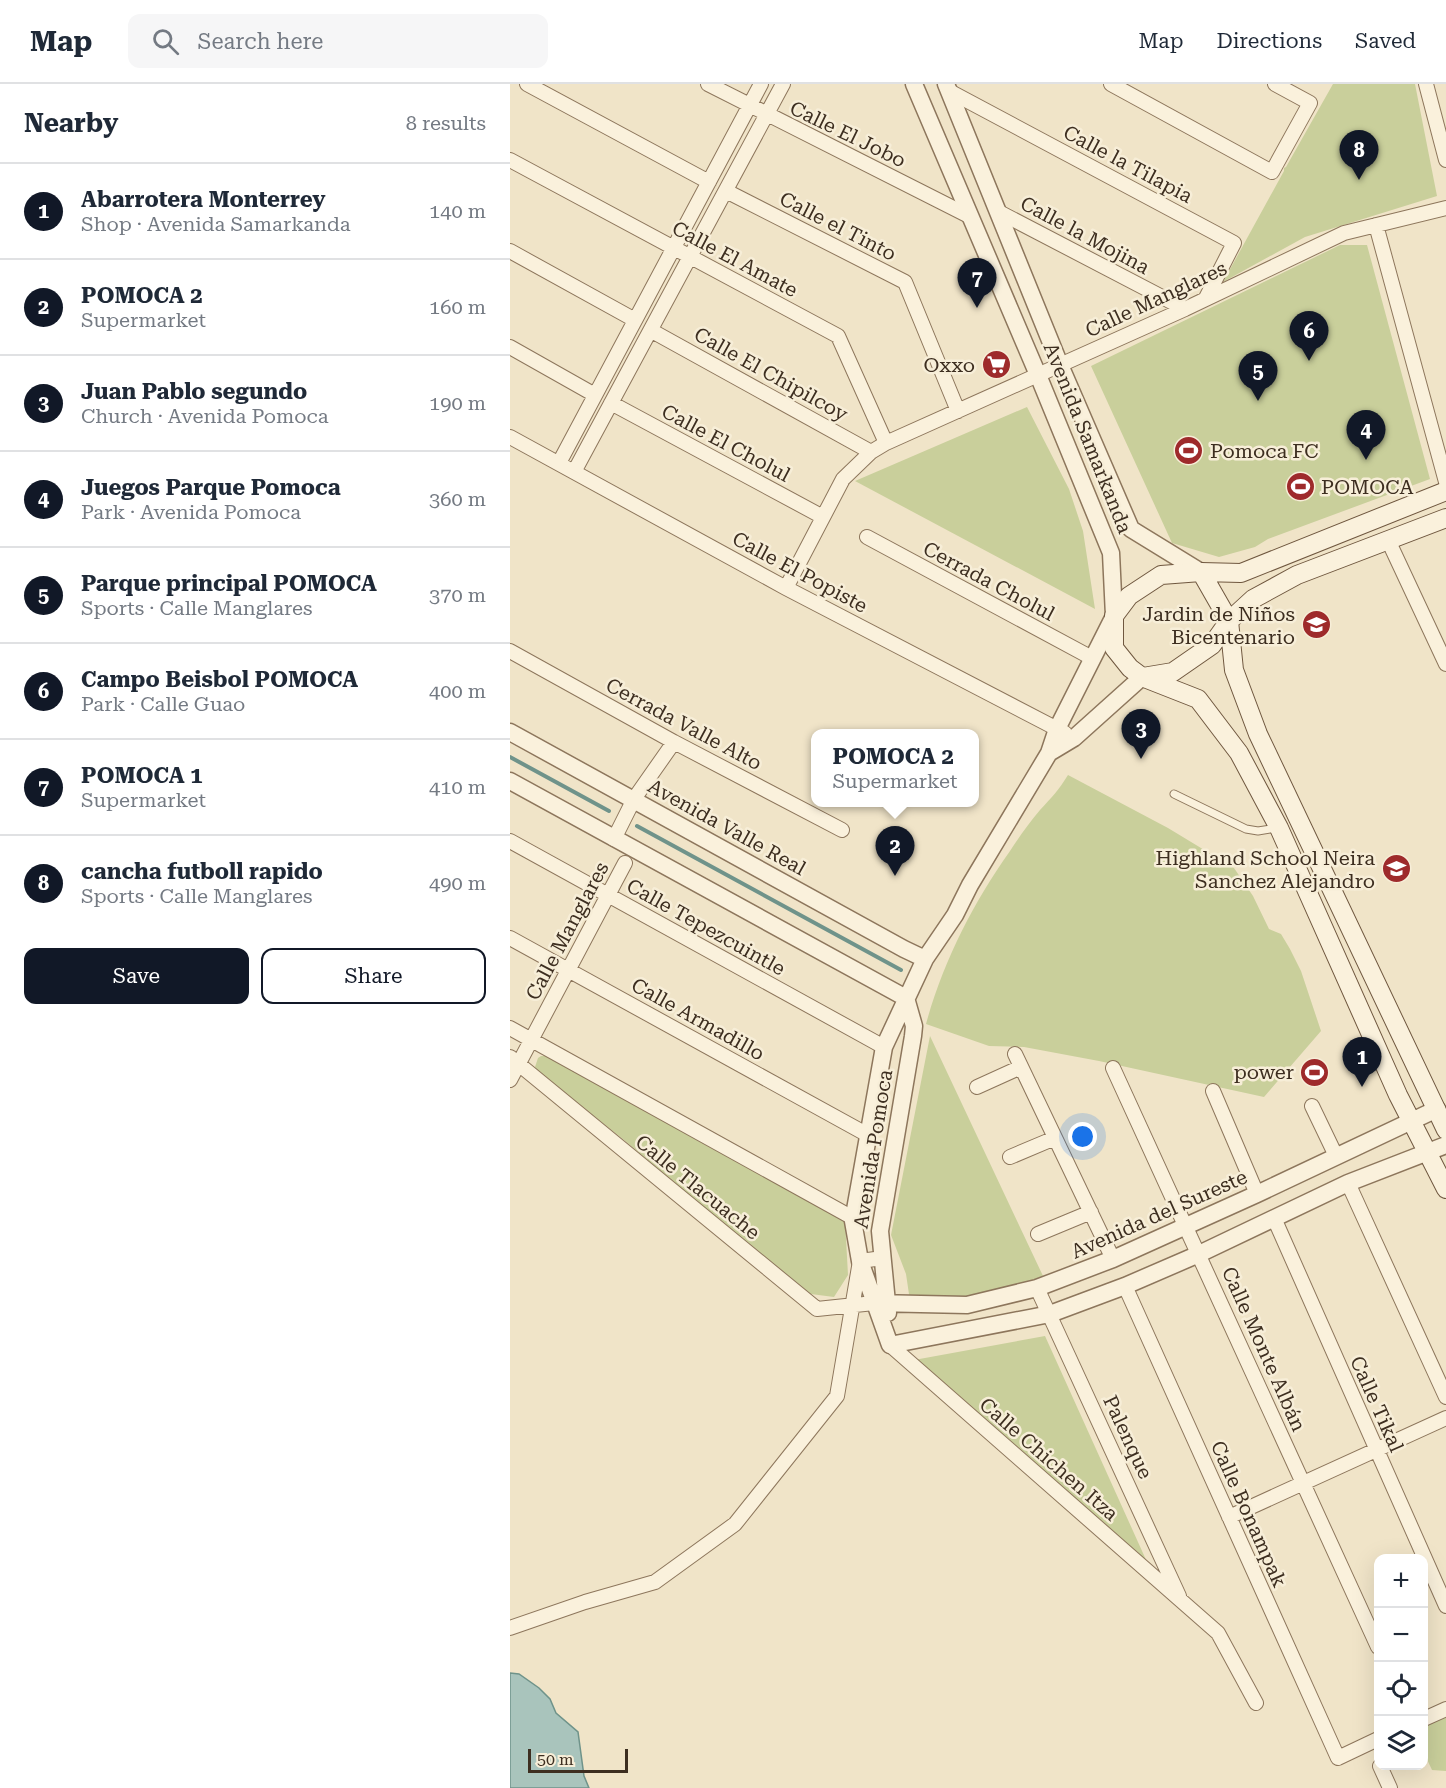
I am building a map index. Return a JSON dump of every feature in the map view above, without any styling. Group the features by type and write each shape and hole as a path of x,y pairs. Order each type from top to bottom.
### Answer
{"main road":[{"name":"Avenida Pomoca","path":"1114,616 1129,596 1161,575 1201,572 1241,573 1446,491"},
{"path":"1142,677 1173,672 1212,645 1229,621 1254,598 1297,575 1388,540 1444,524"},
{"name":"Avenida Samarkanda","path":"1201,572 1229,621 1234,670 1258,734 1354,938 1442,1107 1446,1130"},
{"name":"Avenida Samarkanda","path":"1114,616 1114,648 1130,668 1142,677 1198,699 1239,753 1280,828 1331,948 1410,1121 1446,1189"},
{"path":"1331,948 1354,938"}],"street":[{"path":"527,84 709,182"},
{"name":"Calle El Jobo","path":"708,84 971,217"},
{"path":"559,464 761,84"},
{"path":"574,472 652,331 783,84"},
{"name":"Avenida Samarkanda","path":"914,84 1111,553 1114,616"},
{"path":"1111,84 1272,172 1310,103 1275,84"},
{"path":"1426,84 1446,160"},
{"name":"Avenida Samarkanda","path":"948,88 1060,365 1131,529 1201,572"},
{"name":"Calle la Tilapia","path":"948,88 1234,243 1206,298"},
{"name":"Calle El Amate","path":"510,160 838,336 886,443"},
{"path":"954,177 980,165"},
{"name":"Calle el Tinto","path":"726,191 905,282 958,411"},
{"name":"Calle Manglares","path":"786,588 843,479 871,452 886,443 1185,309 1344,233 1446,207"},
{"name":"Calle la Mojina","path":"999,212 1185,309"},
{"path":"1376,225 1446,482"},
{"path":"510,251 635,320"},
{"name":"Calle El Chipilcoy","path":"652,331 871,452"},
{"path":"510,347 596,394"},
{"name":"Calle El Cholul","path":"611,403 823,517"},
{"name":"Calle El Popiste","path":"510,437 786,588 1074,738"},
{"name":"Cerrada Cholul","path":"867,537 1092,658"},
{"path":"1388,540 1446,664"},
{"path":"1314,544 1322,565"},
{"name":"Avenida Pomoca","path":"890,1345 880,1302 860,1261 853,1218 884,1047 925,959 955,915 970,885 1049,753 1057,729 1114,616"},
{"name":"Cerrada Valle Alto","path":"510,651 674,742 842,830"},
{"name":"Avenida Pomoca","path":"1049,753 1074,738 1142,677"},
{"name":"Avenida Valle Real","path":"510,732 925,959"},
{"path":"614,839 634,799 674,742"},
{"path":"510,781 906,998"},
{"name":"Calle Tepezcuintle","path":"510,842 884,1047"},
{"name":"Calle Manglares","path":"510,1080 514,1061 531,1040 625,863"},
{"name":"Calle Armadillo","path":"510,938 868,1135"},
{"name":"Avenida Pomoca","path":"880,1302 883,1258 880,1231 914,1026 906,998"},
{"name":"Calle Tlacuache","path":"510,1028 853,1218"},
{"path":"977,1087 1018,1060 1113,1260"},
{"name":"Calle Tlacuache","path":"514,1061 817,1310 880,1302"},
{"name":"Calle Monte Albán","path":"1113,1068 1374,1638"},
{"path":"1213,1091 1257,1194"},
{"path":"1312,1106 1336,1156"},
{"name":"Avenida del Sureste","path":"880,1302 967,1305 1037,1288 1113,1260 1442,1107"},
{"path":"1010,1157 1054,1138"},
{"path":"890,1345 1050,1314 1125,1286 1200,1254 1348,1183 1446,1145"},
{"path":"1348,1183 1446,1397"},
{"path":"1038,1234 1090,1212"},
{"name":"Calle Tikal","path":"1274,1218 1446,1606"},
{"path":"510,1628 585,1602 655,1582 735,1524 837,1396 860,1261 883,1258"},
{"name":"Calle Bonampak","path":"1125,1286 1338,1758 1374,1741"},
{"name":"Palenque","path":"1037,1288 1182,1603"},
{"name":"Calle Chichen Itza","path":"890,1345 1218,1633 1256,1703"},
{"path":"1229,1517 1446,1418"},
{"path":"1428,1717 1446,1709"},
{"path":"1382,1770 1390,1788"}],"lane":[{"path":"1174,794 1246,829 1258,831 1280,828"}],"green space":[{"path":"1333,84 1415,84 1437,196 1305,237 1223,282 1284,168"},
{"path":"1340,245 1367,245 1430,479 1268,539 1255,547 1219,557 1172,543 1091,366"},
{"path":"1027,407 1069,489 1083,531 1095,609 855,481"},
{"path":"1068,775 1168,828 1234,868 1253,896 1269,929 1281,934 1301,971 1321,1031 1264,1097 1024,1047 989,1046 926,1024 950,956 972,912 1021,835"},
{"path":"930,1036 1043,1276 967,1304 910,1301 906,1274 891,1235"},
{"path":"541,1056 545,1056 845,1220 848,1275 834,1297 803,1293 624,1140 538,1072 535,1067"},
{"path":"1045,1336 1147,1562 914,1360"},
{"path":"1446,1713 1446,1771 1432,1770 1428,1762 1428,1721"}],"water":[{"path":"510,1673 519,1674 539,1688 550,1699 556,1713 578,1732 584,1776 589,1788 510,1788"}],"waterway":[{"path":"510,757 609,811"},
{"path":"637,826 901,970"}],"place":[{"name":"cancha futboll rapido","path":"1359,180"},
{"name":"POMOCA 1","path":"977,308"},
{"name":"Campo Beisbol POMOCA","path":"1309,361"},
{"name":"Oxxo","path":"996,365"},
{"name":"Parque principal POMOCA","path":"1258,401"},
{"name":"Pomoca FC","path":"1189,451"},
{"name":"Juegos Parque Pomoca","path":"1366,460"},
{"name":"POMOCA","path":"1300,487"},
{"name":"Jardin de Niños Bicentenario","path":"1316,625"},
{"name":"Juan Pablo segundo","path":"1141,759"},
{"name":"Highland School Neira Sanchez Alejandro","path":"1396,869"},
{"name":"POMOCA 2","path":"895,876"},
{"name":"power","path":"1315,1072"},
{"name":"Abarrotera Monterrey","path":"1362,1087"}]}
